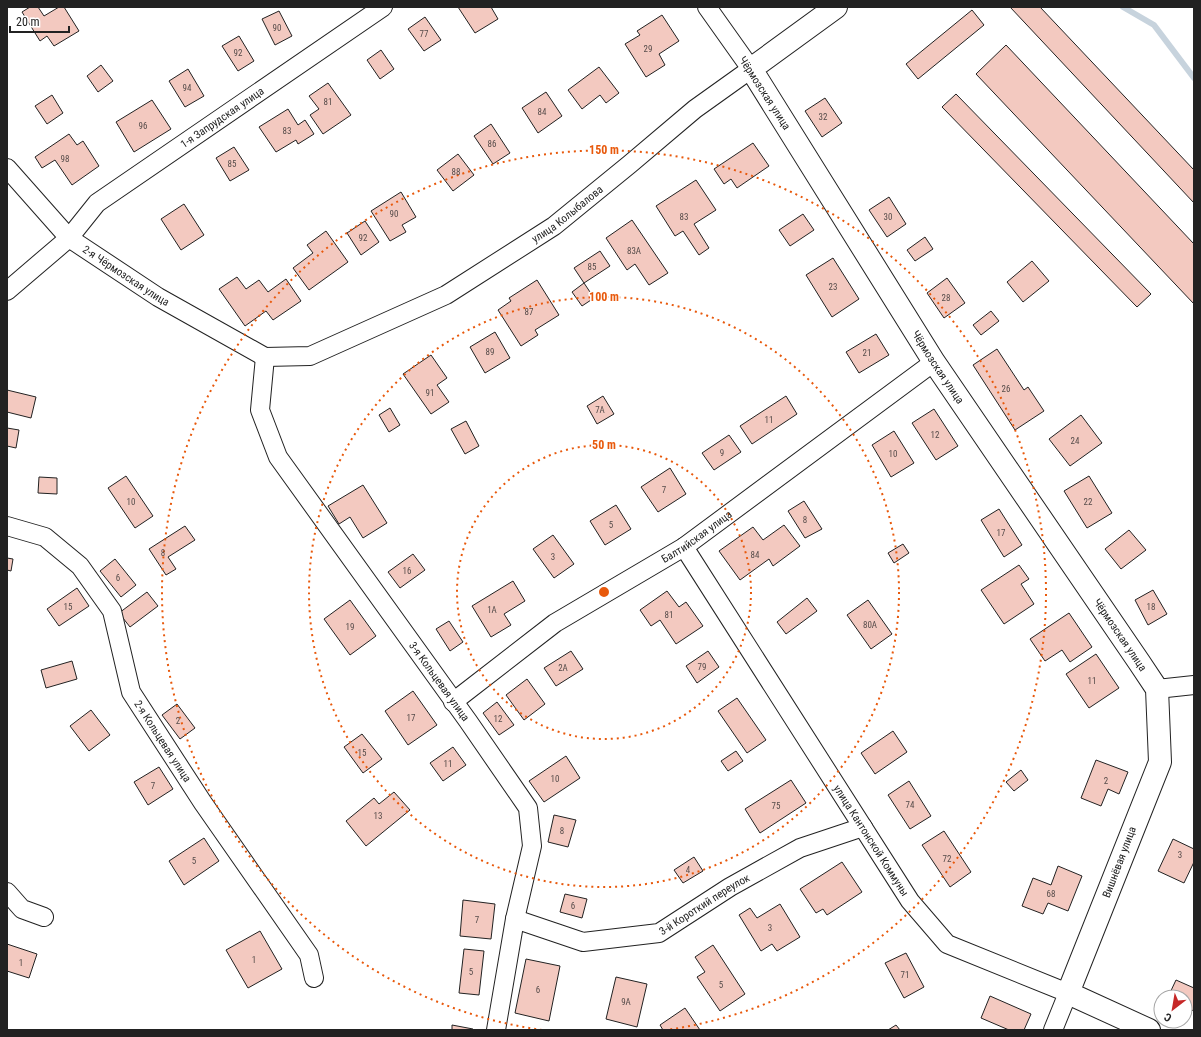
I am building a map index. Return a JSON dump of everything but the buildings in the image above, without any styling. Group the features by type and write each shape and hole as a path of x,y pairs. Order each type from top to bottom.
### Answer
{"street":[{"name":"1-я Запрудская улица","path":"7,291 70,238 97,203 383,7"},
{"name":"Чёрмозская улица","path":"707,7 751,69 934,362 1157,689"},
{"name":"улица Колыбалова","path":"265,357 310,356 446,295 554,226 695,109 836,7"},
{"name":"2-я Чёрмозская улица","path":"7,168 70,238 158,298 265,357"},
{"name":"3-я Кольцевая улица","path":"265,357 260,410 278,457 468,721 528,808 532,846 515,919 496,1030"},
{"name":"Балтийская улица","path":"453,702 555,623 684,547 934,362"},
{"name":"2-я Кольцевая улица","path":"7,526 46,537 80,566 112,611 131,692 203,803 309,954 314,978"},
{"name":"улица Кантонской Коммуны","path":"684,547 910,901 947,944 1068,993 1150,1030"},
{"path":"1157,689 1194,685"},
{"name":"Вишнёвая улица","path":"1053,1030 1160,762 1157,689"},
{"name":"3-й Короткий переулок","path":"515,919 583,942 658,933 730,887 800,848 863,827"},
{"path":"7,892 22,910 44,917"}],"waterway":[{"path":"1123,7 1154,25 1194,78"}]}
